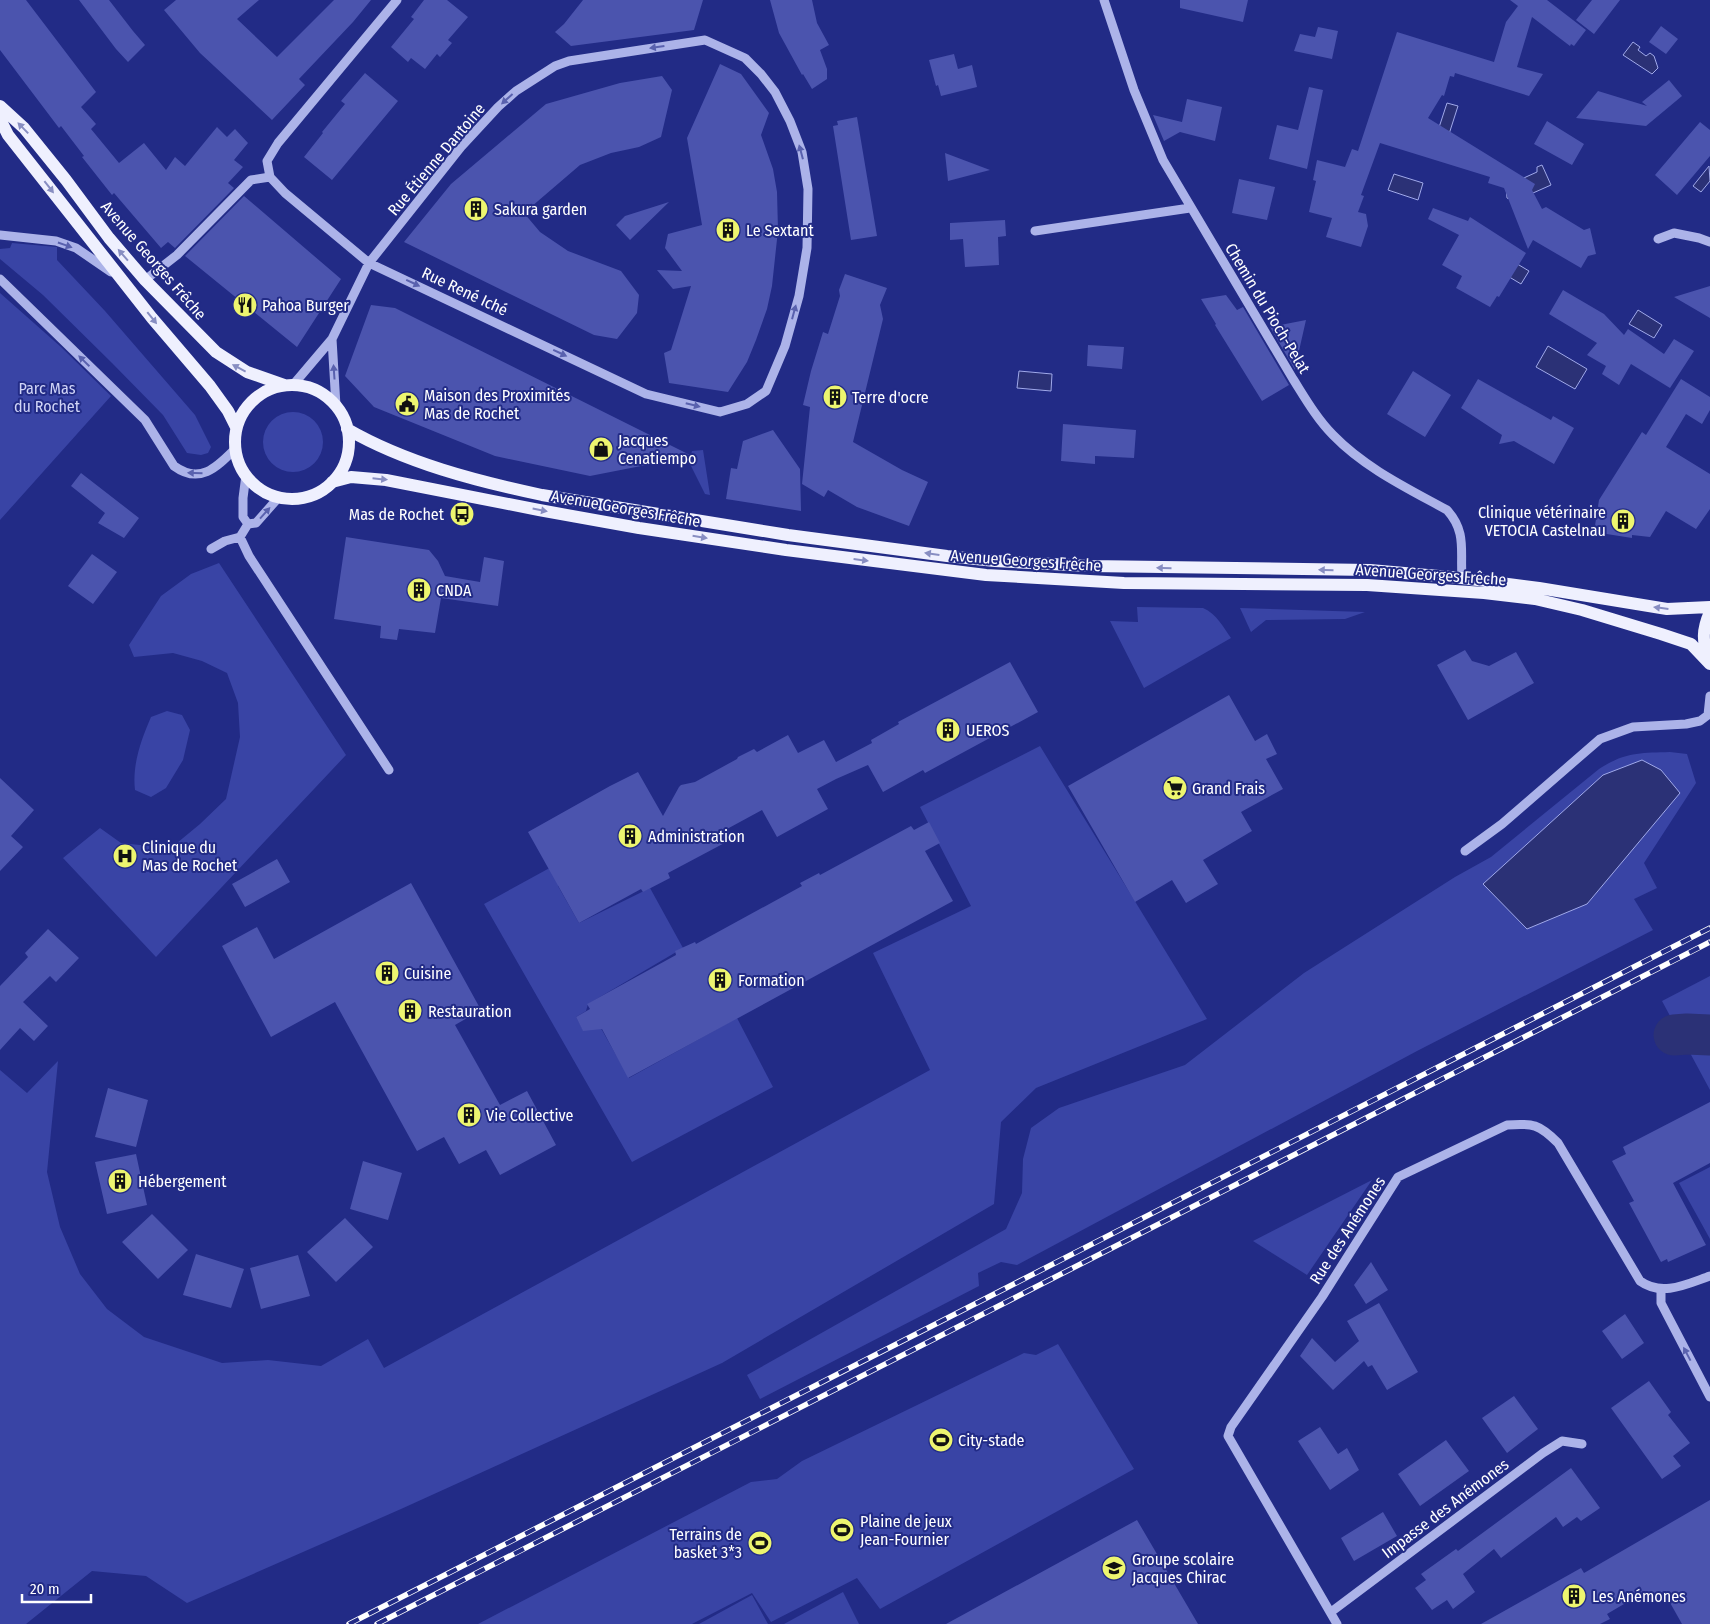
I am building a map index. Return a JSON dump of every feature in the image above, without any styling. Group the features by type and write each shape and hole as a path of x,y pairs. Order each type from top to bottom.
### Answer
{"main road":[{"name":"Avenue Georges Frêche","path":"0,106 24,128 109,238 145,280 216,352 247,372 289,385"},
{"name":"Avenue Georges Frêche","path":"0,119 8,135 122,280 210,386 228,411 236,427"},
{"path":"289,385 309,387 324,395 341,413 347,429 349,443 347,457 341,470 325,488 308,496 298,498 279,497 257,487 246,475 239,463 235,449 236,427 243,412 254,399 268,390 289,385"},
{"name":"Avenue Georges Frêche","path":"347,429 393,452 505,487 660,515 788,535 910,551 995,561 1088,566 1370,570 1462,578 1539,588 1667,609 1710,607"},
{"name":"Avenue Georges Frêche","path":"332,482 351,477 386,480 639,528 786,550 986,575 1124,583 1367,585 1484,593 1536,599 1582,610 1691,644 1710,664"},
{"path":"1710,612 1704,626 1703,646 1710,664"}],"street":[{"path":"145,280 177,256 251,180 270,177 267,161 278,143 397,0"},
{"name":"Chemin du Pioch-Pelat","path":"1104,0 1142,110 1163,160 1293,379 1315,414 1353,454 1368,466 1447,510 1455,519 1460,528 1462,578"},
{"name":"Rue René Iché","path":"270,177 286,193 369,262 646,394 720,412 747,404 766,391 785,346 799,296 807,248 808,188 802,152 790,121 775,92 761,74 744,58 705,40"},
{"name":"Rue Étienne Dantoine","path":"332,339 369,262 461,147 498,107 516,92 555,66 580,58 705,40"},
{"path":"1035,232 1190,208"},
{"path":"1658,239 1674,233 1710,242"},
{"path":"0,235 56,241 76,248 122,280"},
{"path":"0,279 145,420 174,466 181,471 202,474 212,470 235,449"},
{"path":"289,385 332,339"},
{"path":"332,339 336,406"},
{"path":"246,475 243,517 248,524"},
{"path":"248,524 256,523 279,497"},
{"path":"211,549 224,541 240,537 248,524"},
{"path":"240,537 249,556 389,770"},
{"path":"1465,851 1502,824 1600,739 1633,727 1686,724 1700,721 1709,716 1710,696"},
{"name":"Rue des Anémones","path":"1338,1624 1228,1436 1231,1427 1322,1297 1398,1177 1506,1125 1524,1123 1544,1129 1558,1142 1636,1275 1645,1285 1661,1289"},
{"path":"1710,1276 1679,1286 1661,1289 1661,1303 1710,1397"},
{"name":"Impasse des Anémones","path":"1331,1612 1543,1453 1562,1441 1582,1444"}],"green space":[{"path":"12,243 57,247 57,260 105,311 195,415 211,447 208,453 201,455 187,453 163,415 43,295 0,259 0,249 10,248"},
{"name":"Parc Mas du Rochet","path":"0,293 61,347 111,396 0,520"},
{"path":"287,412 299,412 310,417 318,425 323,436 321,454 310,467 299,472 287,472 276,467 268,459 263,448 263,436 268,425 276,417"},
{"path":"703,450 710,495 705,494 689,462 692,451"},
{"path":"219,563 346,755 156,957 63,858 100,828 121,843 149,846 177,843 226,799 240,737 238,703 227,673 202,661 173,653 134,657 129,645 161,596 191,574"},
{"path":"1137,607 1203,608 1216,617 1231,638 1144,688 1110,621 1138,622"},
{"path":"1240,608 1365,612 1345,619 1266,620 1251,632"},
{"path":"167,711 182,715 190,730 183,760 166,788 151,797 135,790 136,762 151,717"},
{"path":"1040,746 1207,1019 1036,1088 1001,1122 994,1204 722,1363 401,1509 187,1603 146,1576 92,1571 26,1624 0,1624 0,1070 27,1093 58,1061 47,1172 60,1227 80,1274 107,1309 144,1337 222,1363 268,1360 321,1366 368,1339 384,1368 930,1070 873,953 971,906 920,807"},
{"path":"1670,752 1687,754 1696,783 1644,863 1657,888 1634,899 1653,930 1417,1051 1017,1265 1001,1262 978,1273 979,1286 760,1399 747,1375 1006,1229 1022,1193 1023,1159 1031,1128 1059,1108 1185,1065 1304,973 1455,877 1491,857 1608,763 1633,754"},
{"path":"566,859 558,886 579,923 650,888 683,948 588,1004 586,1011 576,1017 583,1030 598,1023 629,1078 737,1018 773,1087 632,1162 484,904"},
{"path":"1710,976 1710,1090 1662,1001"},
{"path":"1710,1167 1710,1239 1679,1183"},
{"path":"1372,1180 1307,1275 1253,1241"},
{"name":"Plaine de jeux Jean-Fournier","path":"1058,1344 1134,1469 880,1609 857,1578 771,1622 752,1593 692,1624 478,1624 751,1482 777,1479 802,1461 1024,1353 1036,1355"},
{"path":"843,1592 859,1624 784,1624"},
{"path":"752,1595 768,1624 699,1624"}],"shaded area":[{"path":"1633,42 1640,47 1638,50 1646,56 1650,53 1654,56 1658,68 1652,74 1623,55"},
{"path":"1447,103 1458,106 1442,156 1431,152"},
{"path":"1542,165 1551,185 1515,201 1507,198 1506,186 1537,172 1537,167"},
{"path":"1709,166 1710,181 1701,192 1693,186"},
{"path":"1394,174 1423,183 1418,200 1388,190"},
{"path":"1504,256 1529,271 1521,284 1496,269"},
{"path":"1638,310 1662,325 1654,338 1629,324"},
{"path":"1548,346 1587,369 1575,389 1536,367"},
{"path":"1019,371 1052,374 1051,391 1017,388"},
{"path":"1642,760 1661,770 1680,793 1587,904 1527,929 1483,884 1603,775"}],"building":[{"path":"0,0 26,0 96,92 81,107 96,124 91,129 119,163 144,143 166,170 175,157 185,166 217,127 227,137 235,129 248,143 234,160 243,167 228,183 234,188 175,248 168,242 161,248 114,193 112,195 82,157 84,156 61,126 59,128 0,50"},
{"path":"79,0 109,0 145,45 128,62"},
{"path":"176,0 259,0 237,19 277,57 334,0 371,0 353,22 299,79 305,85 272,120 200,53 164,10"},
{"path":"424,0 447,0 468,17 448,40 452,43 440,57 437,54 425,69 411,58 408,62 391,47 414,19 411,17"},
{"path":"583,0 703,0 694,30 571,46 555,32 564,24"},
{"path":"770,0 812,0 817,23 829,45 820,50 827,69 827,79 812,89 802,75 779,33"},
{"path":"1180,0 1248,0 1243,22 1180,8"},
{"path":"1510,0 1547,0 1586,30 1574,46 1571,44 1570,46 1532,17 1517,67 1543,74 1529,96 1455,73 1454,77 1450,76 1444,96 1442,95 1428,118 1535,184 1532,190 1542,209 1546,207 1584,230 1590,228 1596,254 1588,256 1581,268 1533,240 1528,249 1504,188 1488,183 1490,177 1380,143 1361,195 1364,196 1358,212 1366,214 1368,226 1361,247 1326,237 1332,218 1309,212 1316,181 1313,180 1317,160 1345,167 1352,149 1358,151 1397,32 1494,62 1506,22 1518,6"},
{"path":"1592,0 1620,0 1594,34 1576,20"},
{"path":"1661,26 1678,39 1666,54 1649,42"},
{"path":"1318,27 1338,31 1332,59 1294,51 1300,34 1315,37"},
{"path":"954,54 958,69 972,65 977,87 941,96 938,85 936,86 929,60"},
{"name":"Le Sextant","path":"720,64 741,74 769,113 761,135 773,169 777,192 778,230 772,286 767,309 747,362 728,392 669,383 664,353 671,350 691,286 673,289 657,270 682,271 665,248 668,234 702,225 687,138"},
{"path":"365,73 398,101 332,180 304,157 345,104 341,101"},
{"name":"Sakura garden","path":"662,76 672,90 661,137 639,147 611,153 580,165 524,213 540,232 568,251 621,271 639,295 637,313 617,339 594,335 404,242 451,184 546,104 620,83"},
{"path":"1669,80 1682,96 1646,126 1576,118 1598,91 1647,106 1642,102"},
{"path":"1309,87 1323,90 1307,169 1269,159 1277,125 1298,130"},
{"path":"1187,99 1222,107 1215,141 1180,132 1164,141 1153,115 1182,122"},
{"path":"857,117 877,236 851,240 833,126 838,125 837,121"},
{"path":"1547,121 1584,144 1572,165 1534,144"},
{"path":"1700,122 1710,130 1710,156 1677,195 1655,175"},
{"path":"945,153 990,170 948,181"},
{"path":"1239,179 1275,187 1267,220 1232,213"},
{"path":"244,196 341,279 297,347 185,256"},
{"path":"669,202 630,240 616,225 625,216"},
{"path":"1433,208 1468,221 1470,217 1526,253 1499,297 1497,296 1490,307 1456,288 1462,276 1442,265 1459,235 1428,219"},
{"path":"1005,220 1006,236 998,237 999,265 965,267 963,239 950,240 950,223"},
{"name":"Terre d'ocre","path":"845,274 887,288 880,305 883,319 853,442 902,470 928,482 909,526 857,507 828,490 824,497 802,484 810,407 803,405 823,332 828,334"},
{"path":"1710,286 1710,318 1674,297"},
{"path":"1563,290 1604,314 1624,335 1628,329 1664,354 1674,339 1694,351 1670,388 1631,364 1619,385 1602,374 1606,366 1587,355 1597,343 1549,314"},
{"path":"1226,295 1237,310 1243,307 1289,385 1262,401 1201,299"},
{"path":"371,305 395,308 692,456 590,476 495,456 374,407 345,376"},
{"path":"1306,320 1296,364 1295,370 1270,327"},
{"path":"1088,345 1124,347 1122,369 1087,366"},
{"path":"1413,371 1451,395 1425,437 1387,414"},
{"path":"1478,379 1551,420 1553,416 1574,428 1554,464 1514,441 1499,444 1502,435 1461,408"},
{"path":"1681,379 1710,397 1710,410 1702,424 1686,414 1666,447 1710,474 1710,509 1696,529 1666,511 1650,537 1632,535 1632,538 1594,532 1599,500 1642,432 1646,435"},
{"path":"1063,424 1136,430 1134,458 1095,456 1095,464 1061,461"},
{"path":"773,430 800,469 801,511 726,499 731,468 737,469 743,441"},
{"path":"81,473 139,518 124,538 98,523 105,513 71,486"},
{"name":"CNDA","path":"346,537 429,550 438,561 445,576 480,582 484,557 504,561 498,606 441,598 435,633 399,629 397,640 380,638 381,626 334,619"},
{"path":"92,554 117,572 93,604 68,586"},
{"path":"1465,650 1472,661 1489,666 1516,652 1534,683 1468,720 1437,665"},
{"name":"Administration","path":"1010,662 1038,712 925,773 923,770 883,792 868,765 836,779 817,789 828,809 777,837 762,810 727,829 732,839 668,873 670,878 643,892 641,889 579,923 528,832 638,772 663,816 681,785 695,782 738,757 754,749 757,752 788,735 798,753 824,740 836,762 872,743 871,740 899,724 898,722"},
{"name":"Grand Frais","path":"1229,695 1255,741 1267,734 1277,754 1266,759 1283,789 1241,812 1252,831 1203,860 1218,884 1186,903 1172,880 1135,902 1068,786"},
{"path":"0,778 34,810 11,836 23,847 0,871"},
{"name":"Formation","path":"929,822 940,843 925,851 953,901 628,1078 602,1029 583,1031 576,1017 590,1009 587,1004 676,955 675,951 695,942 696,944 802,886 800,883 819,873 820,875 911,826 914,830"},
{"path":"277,859 290,882 245,907 232,884"},
{"path":"411,883 481,1010 455,1025 500,1105 527,1091 556,1145 500,1175 486,1150 459,1164 444,1137 417,1151 335,1002 271,1037 222,946 257,927 274,959"},
{"path":"48,929 79,958 56,982 50,976 23,1002 48,1026 34,1041 20,1028 0,1050 0,986 28,957 25,953"},
{"name":"Hébergement","path":"108,1088 148,1100 136,1147 95,1137"},
{"path":"1710,1102 1710,1163 1673,1183 1706,1245 1668,1262 1667,1259 1661,1262 1629,1203 1634,1201 1612,1161 1626,1154 1623,1147"},
{"name":"Hébergement","path":"136,1154 147,1205 107,1214 95,1162"},
{"path":"363,1161 402,1173 388,1220 350,1209"},
{"name":"Hébergement","path":"152,1214 188,1250 158,1279 122,1242"},
{"path":"345,1218 373,1247 336,1282 307,1252"},
{"path":"196,1254 244,1269 231,1308 183,1295"},
{"path":"298,1255 310,1296 261,1309 250,1268"},
{"path":"1371,1262 1388,1290 1366,1304 1354,1285"},
{"path":"1379,1303 1418,1372 1387,1390 1372,1365 1368,1367 1364,1361 1333,1390 1300,1356 1312,1338 1335,1362 1359,1341 1347,1321"},
{"path":"1625,1314 1644,1343 1622,1359 1602,1331"},
{"path":"1649,1381 1671,1412 1668,1415 1690,1443 1673,1456 1681,1466 1662,1479 1611,1408"},
{"path":"1514,1396 1538,1429 1507,1453 1482,1418"},
{"path":"1320,1427 1338,1454 1347,1448 1359,1470 1330,1490 1298,1441"},
{"path":"1446,1440 1469,1471 1420,1506 1398,1474"},
{"path":"1571,1468 1600,1508 1581,1521 1577,1517 1563,1527 1556,1517 1501,1558 1494,1549 1463,1574 1475,1592 1453,1609 1447,1600 1432,1610 1415,1588 1426,1580 1421,1574 1456,1549 1458,1551"},
{"path":"1710,1500 1710,1624 1682,1624 1664,1592 1646,1602 1641,1594 1607,1614 1610,1619 1600,1624 1481,1624 1581,1568 1584,1573"},
{"path":"1383,1512 1397,1536 1354,1561 1341,1538"},
{"name":"Groupe scolaire Jacques Chirac","path":"1137,1520 1198,1624 946,1624"}],"waterway":[{"path":"1674,1035 1710,1035"}],"railway":[{"path":"349,1624 1710,928"},
{"path":"377,1624 1710,942"}],"place":[{"name":"Sakura garden","path":"476,209"},
{"name":"Le Sextant","path":"728,230"},
{"name":"Pahoa Burger","path":"245,305"},
{"name":"Terre d'ocre","path":"835,397"},
{"name":"Maison des Proximités Mas de Rochet","path":"407,404"},
{"name":"Jacques Cenatiempo","path":"601,449"},
{"name":"Mas de Rochet","path":"462,514"},
{"name":"Clinique vétérinaire VETOCIA Castelnau","path":"1623,521"},
{"name":"CNDA","path":"419,590"},
{"name":"UEROS","path":"948,730"},
{"name":"Grand Frais","path":"1175,788"},
{"name":"Administration","path":"630,836"},
{"name":"Clinique du Mas de Rochet","path":"125,856"},
{"name":"Cuisine","path":"387,973"},
{"name":"Formation","path":"720,980"},
{"name":"Restauration","path":"410,1011"},
{"name":"Vie Collective","path":"469,1115"},
{"name":"Hébergement","path":"120,1181"},
{"name":"City-stade","path":"941,1440"},
{"name":"Plaine de jeux Jean-Fournier","path":"842,1530"},
{"name":"Terrains de basket 3*3","path":"760,1543"},
{"name":"Groupe scolaire Jacques Chirac","path":"1114,1568"},
{"name":"Les Anémones","path":"1574,1596"}]}
